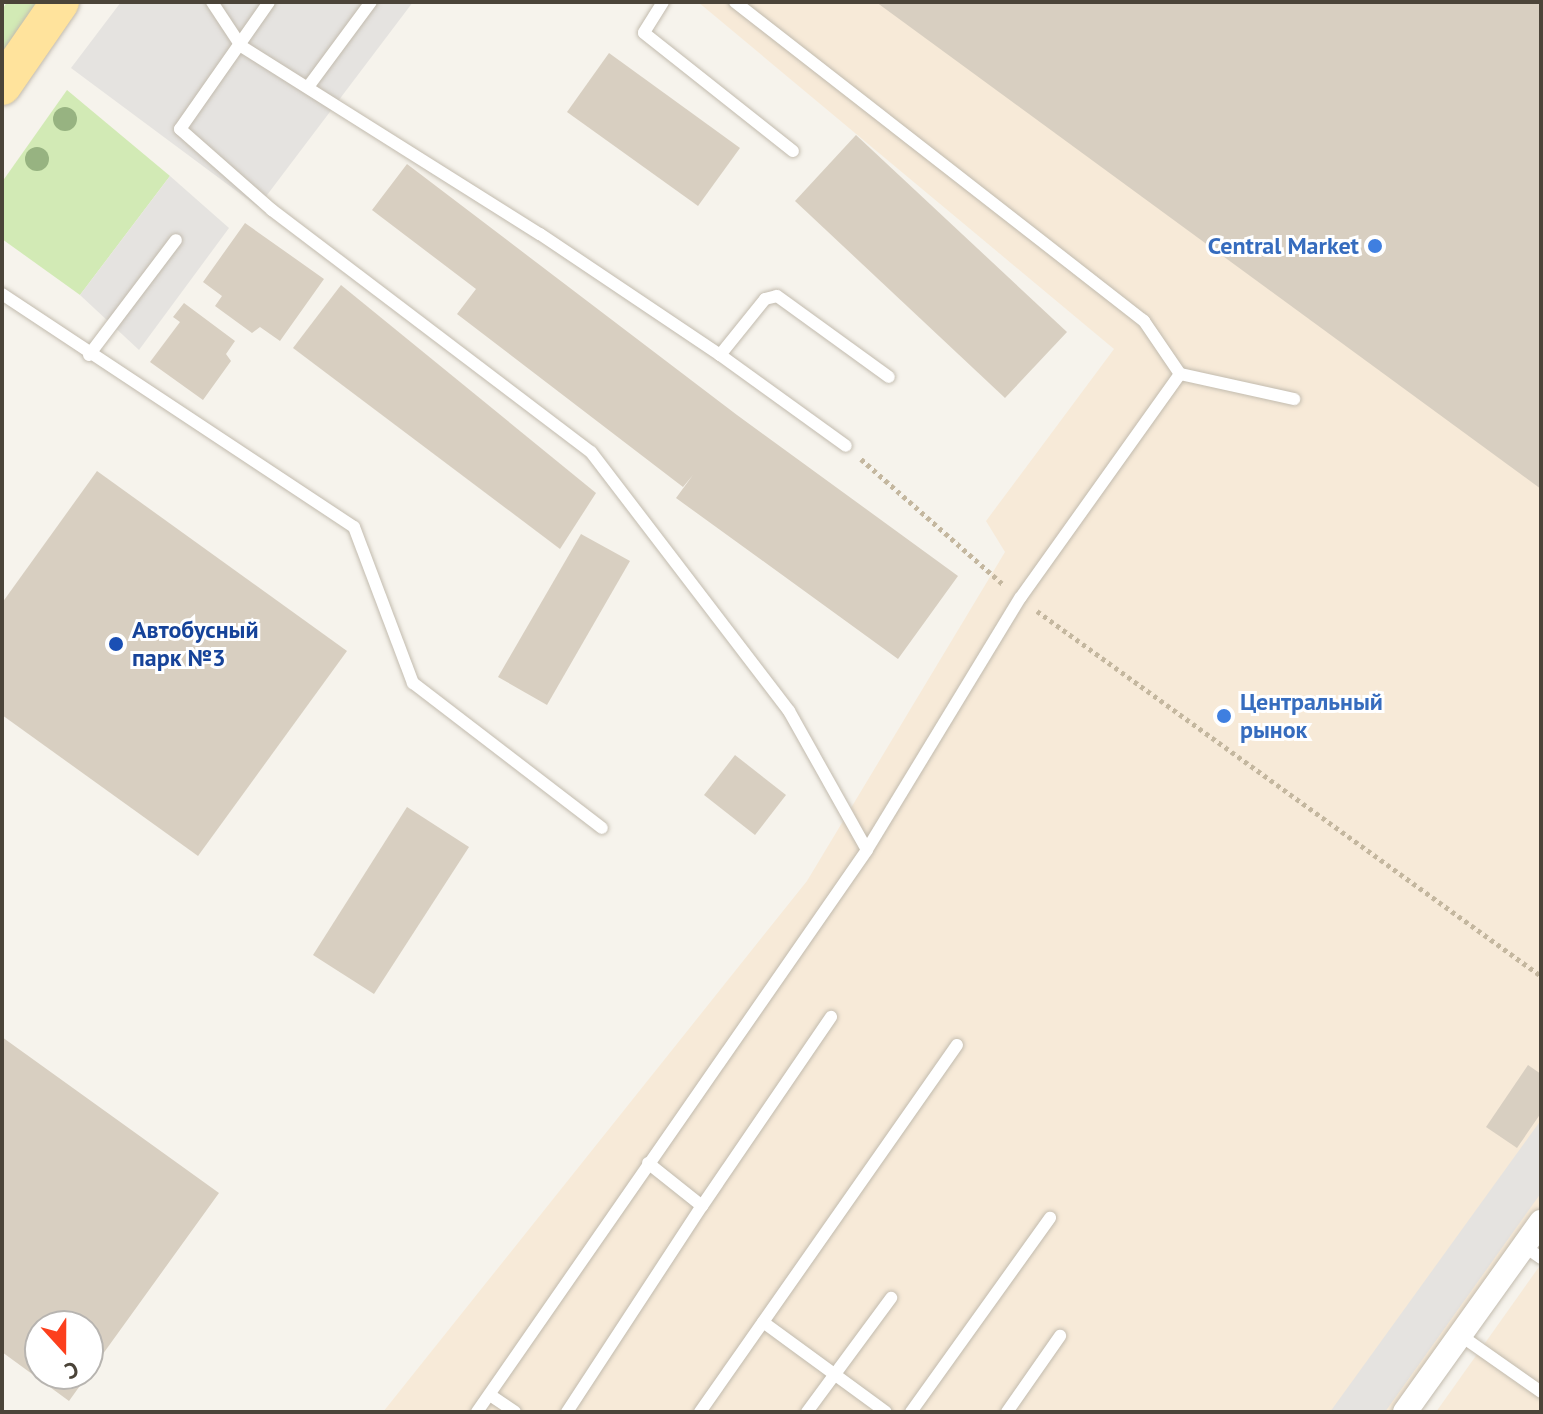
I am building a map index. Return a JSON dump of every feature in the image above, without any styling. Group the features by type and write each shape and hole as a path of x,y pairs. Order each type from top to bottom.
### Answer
{"main road":[{"path":"2,86 60,2"}],"street":[{"path":"1405,1412 1460,1335 1532,1252 1541,1222"}],"lane":[{"path":"212,2 241,46 720,355 846,446"},
{"path":"269,2 180,129 272,210 591,452 789,711 867,850"},
{"path":"308,87 371,2"},
{"path":"663,2 644,33 793,151"},
{"path":"735,2 1144,321 1180,374 1294,399"},
{"path":"89,355 176,240"},
{"path":"2,294 89,355 354,527 413,683 602,828"},
{"path":"720,355 765,299 777,296 889,377"},
{"path":"477,1412 867,850 1020,598 1180,374"},
{"path":"567,1412 831,1017"},
{"path":"700,1412 957,1045"},
{"path":"648,1163 702,1206"},
{"path":"911,1412 1050,1218"},
{"path":"807,1412 891,1298"},
{"path":"763,1322 886,1412"},
{"path":"1460,1335 1541,1392"},
{"path":"1007,1412 1060,1336"},
{"path":"490,1395 515,1412"}],"path":[{"path":"846,446 1020,598 1541,976"}],"shaded area":[{"path":"121,2 413,2 258,207 71,68"},
{"name":"Центральный рынок","path":"698,2 1541,2 1541,1232 1409,1412 383,1412 807,881 1005,552 986,521 1114,349"},
{"path":"170,176 229,228 139,350 80,295"},
{"path":"1541,1120 1541,1193 1385,1412 1330,1412"},
{"path":"1541,1264 1541,1412 1436,1412"}],"green space":[{"path":"7,2 40,2 2,57 2,10"},
{"path":"67,90 170,176 80,295 2,239 2,182"}],"building":[{"name":"Central Market","path":"876,2 1541,2 1541,489"},
{"path":"609,53 740,148 698,206 567,112"},
{"path":"856,135 1067,332 1005,398 795,201"},
{"path":"407,164 737,415 958,576 898,659 676,498 693,475 683,487 457,314 476,289 372,210"},
{"path":"245,223 324,279 280,341 260,327 252,333 215,306 222,296 203,282"},
{"path":"341,285 596,493 560,549 293,348"},
{"path":"184,303 235,341 226,354 231,361 203,400 150,362 180,322 173,317"},
{"path":"97,471 347,651 198,856 2,715 2,603"},
{"path":"581,534 630,561 547,705 498,677"},
{"path":"735,755 786,795 755,835 704,795"},
{"path":"407,807 469,847 374,994 313,955"},
{"path":"2,1037 219,1193 104,1352 104,1310 24,1310 24,1368 2,1352"},
{"path":"1528,1065 1541,1074 1541,1113 1517,1148 1486,1127"},
{"path":"54,1390 77,1390 69,1401"}],"place":[{"name":"Central Market","path":"1375,246"},
{"name":"Автобусный парк №3","path":"116,644"},
{"name":"Центральный рынок","path":"1224,716"}]}
